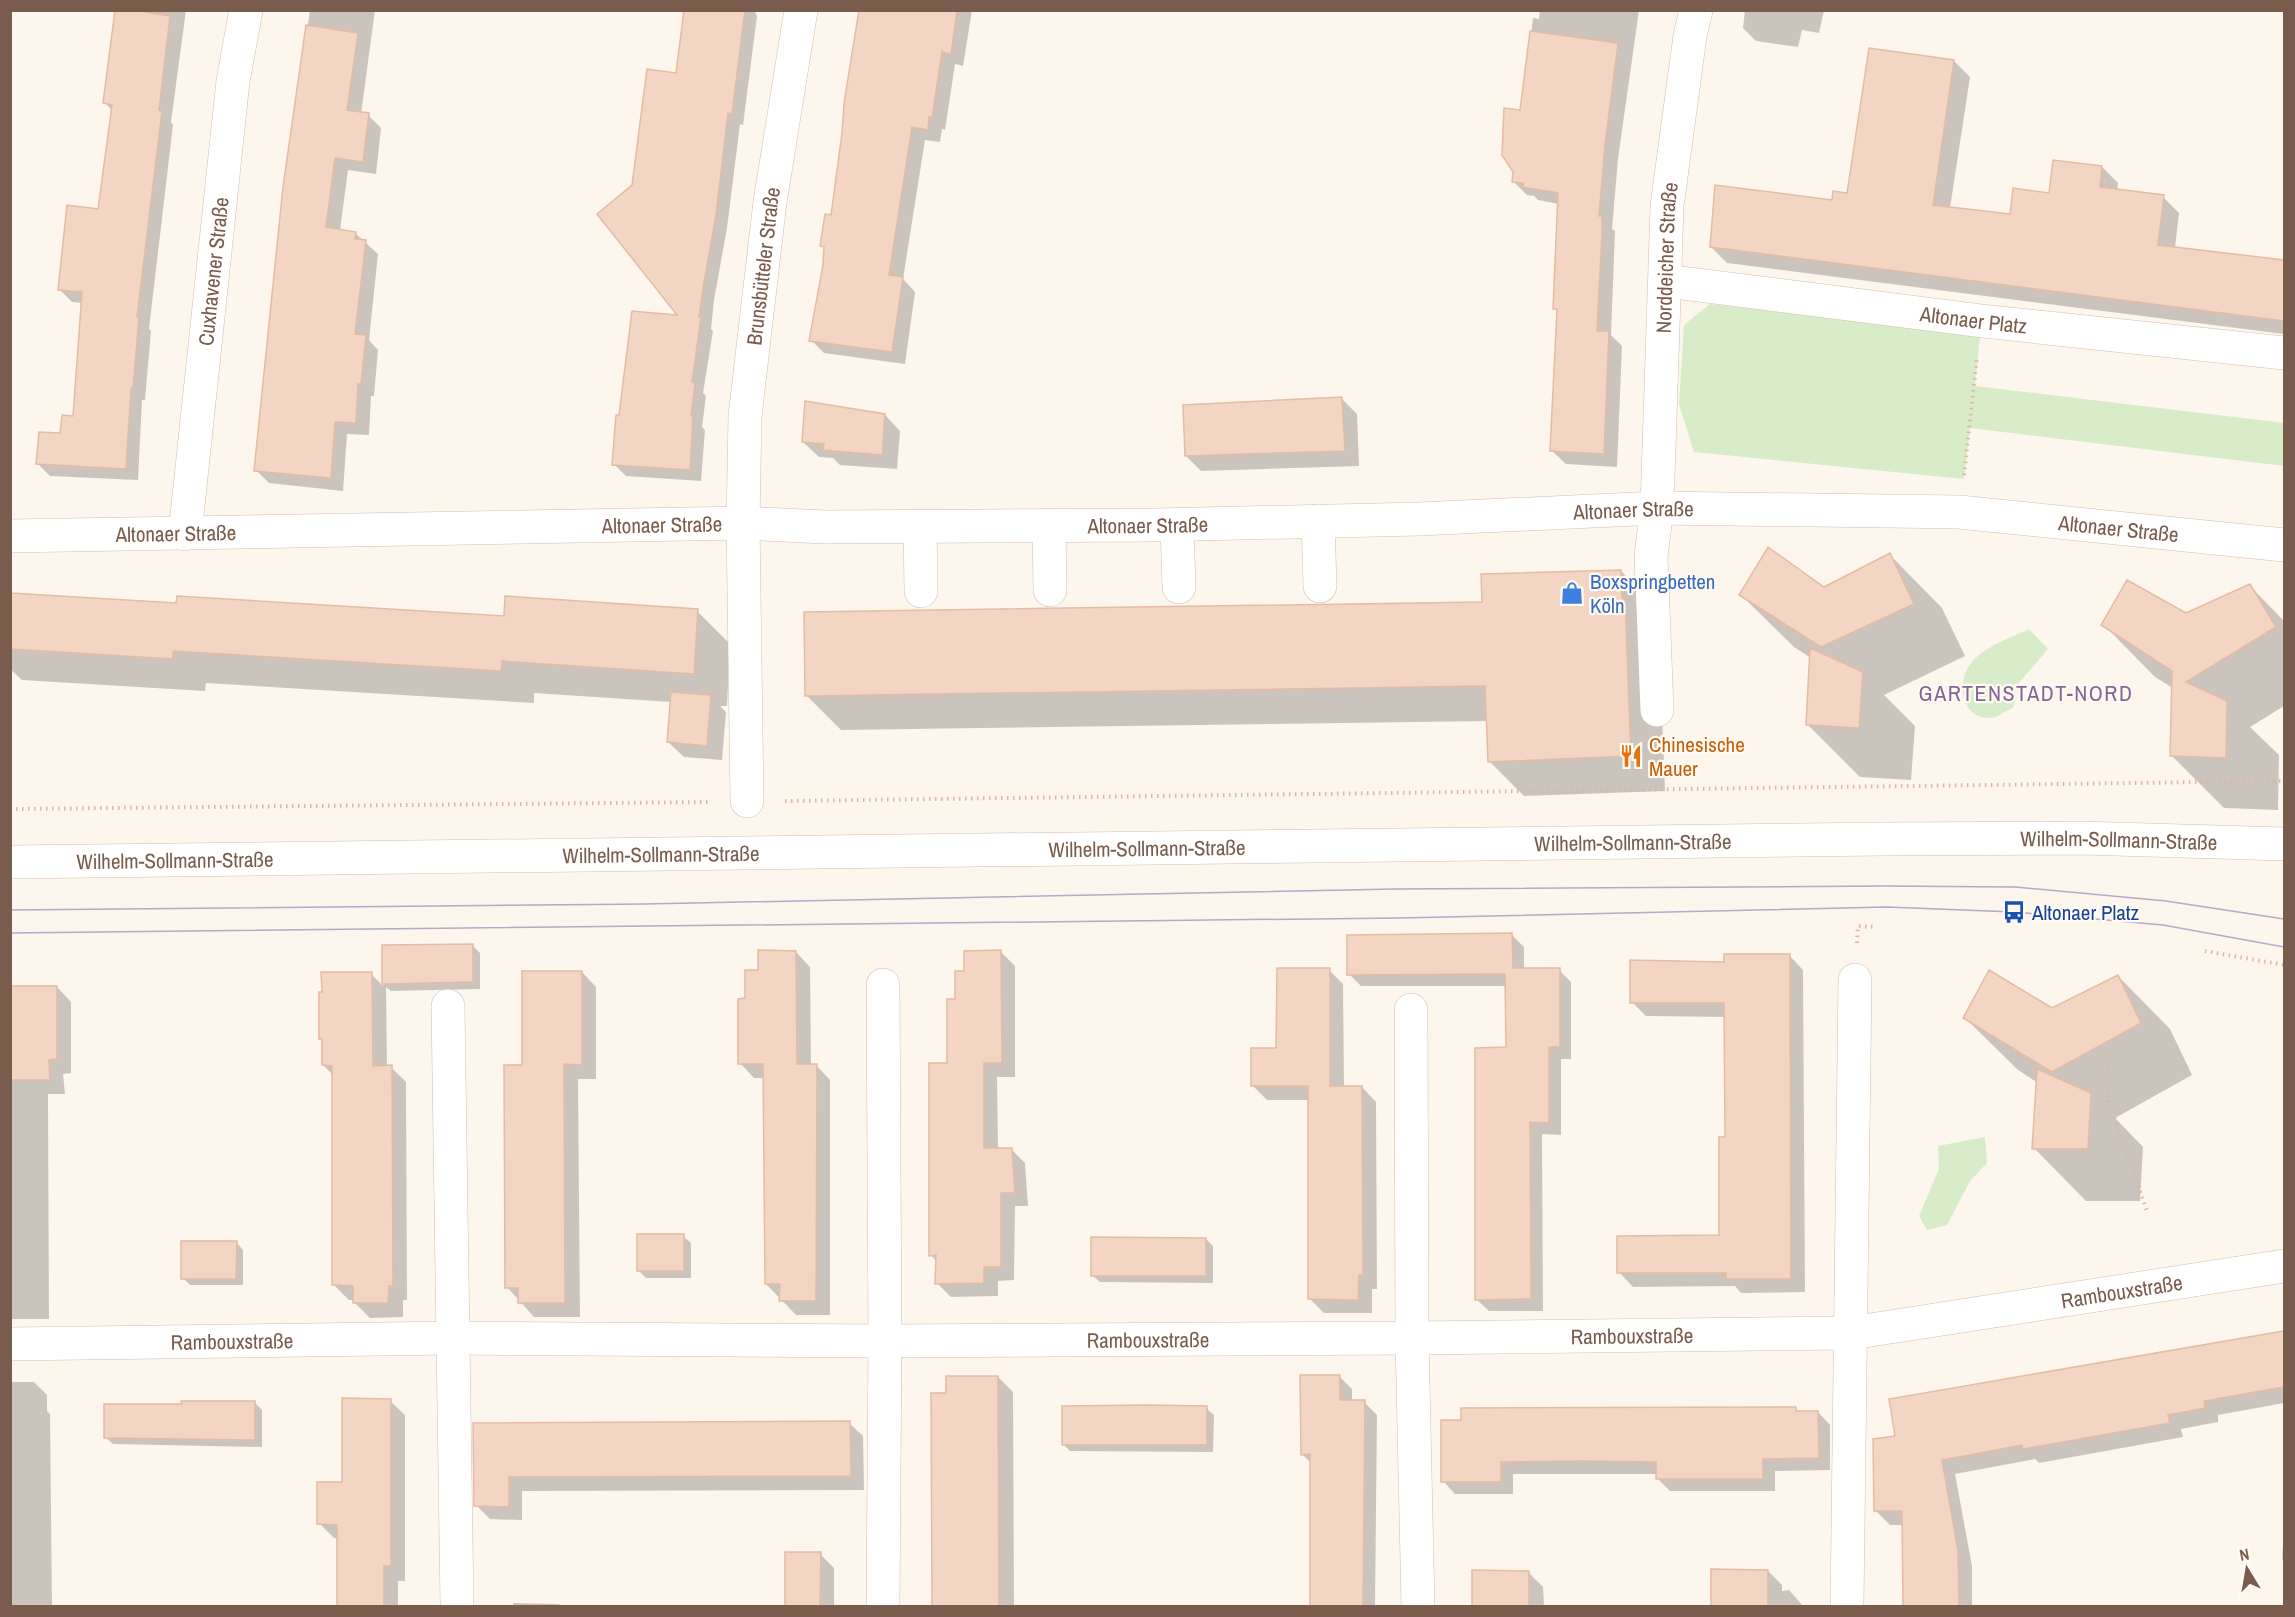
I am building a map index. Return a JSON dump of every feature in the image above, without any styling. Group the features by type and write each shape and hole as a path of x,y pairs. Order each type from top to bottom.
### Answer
{"street":[{"name":"Cuxhavener Straße","path":"185,534 233,81 246,10"},
{"name":"Brunsbütteler Straße","path":"747,801 743,523 746,404 770,202 801,10"},
{"name":"Norddeicher Straße","path":"1657,710 1651,556 1657,508 1667,206 1690,36 1696,10"},
{"name":"Altonaer Platz","path":"1666,281 1982,321 2284,353"},
{"name":"Altonaer Straße","path":"10,536 743,523 825,527 1177,525 1419,519 1657,508 1959,512 2284,544"},
{"path":"1318,521 1320,586"},
{"path":"1049,525 1050,590"},
{"path":"1177,525 1179,587"},
{"path":"920,526 921,591"},
{"name":"Wilhelm-Sollmann-Straße","path":"10,862 1883,839 2081,838 2284,844"},
{"path":"1847,1606 1855,980"},
{"path":"883,985 885,1341 883,1606"},
{"path":"448,1006 457,1606"},
{"path":"1411,1010 1412,1338 1418,1606"},
{"name":"Rambouxstraße","path":"10,1344 452,1338 885,1341 1851,1333 2284,1266"}],"path":[{"path":"1959,512 1982,321"},
{"path":"10,809 2284,781"},
{"path":"2205,951 2284,965"},
{"path":"2106,1053 2107,1097 2148,1214"}],"green space":[{"path":"1710,304 1980,336 1975,386 2284,423 2284,466 1970,428 1964,479 1694,452 1679,404 1684,325"},
{"path":"2029,629 2048,649 2018,684 2013,708 1996,717 1985,718 1976,715 1965,701 1963,681 1966,671 1984,651"},
{"path":"1985,1137 1987,1163 1970,1181 1947,1225 1927,1230 1919,1216 1939,1169 1938,1146"}],"building":[{"path":"115,10 133,10 170,16 159,110 162,111 137,317 139,317 133,388 131,388 126,469 36,464 39,432 60,433 62,415 73,416 82,292 58,290 67,205 98,209 112,105 103,103"},
{"path":"684,10 745,10 732,114 728,113 716,215 699,317 701,317 692,382 695,383 691,416 693,416 690,470 612,465 616,415 619,415 632,311 677,315 597,214 632,185 647,69 676,73"},
{"path":"859,10 957,10 951,54 942,52 932,118 929,117 928,130 912,127 889,275 903,277 892,352 809,341 823,265 824,247 820,246 825,214 831,215 844,103"},
{"path":"306,25 358,33 347,110 369,113 363,162 335,158 326,227 356,232 355,239 366,240 355,334 366,335 361,384 358,384 356,423 335,422 331,478 254,471 283,187"},
{"path":"1530,31 1618,43 1599,216 1602,216 1602,233 1597,331 1609,331 1604,454 1550,451 1557,309 1553,309 1558,193 1523,187 1523,183 1512,182 1513,172 1502,155 1504,108 1520,110"},
{"path":"1869,48 1954,60 1933,205 2010,214 2013,188 2049,193 2053,160 2102,166 2100,187 2164,195 2158,245 2284,260 2284,321 1710,247 1715,185 1832,200 1833,191 1847,193"},
{"path":"1342,397 1345,451 1185,456 1183,405"},
{"path":"805,401 885,414 882,455 823,450 824,444 802,442"},
{"path":"1768,547 1824,587 1890,553 1914,604 1821,647 1739,595"},
{"path":"1621,570 1622,598 1625,599 1631,756 1488,762 1485,686 805,696 804,612 1482,602 1481,574"},
{"path":"2127,580 2186,613 2250,584 2276,627 2186,682 2227,701 2226,758 2170,756 2172,671 2101,625"},
{"path":"10,593 176,603 177,596 504,616 505,596 698,609 694,674 502,661 501,671 173,651 173,659 10,649"},
{"path":"1810,648 1863,672 1859,728 1806,725"},
{"path":"671,692 711,695 707,746 667,742"},
{"path":"1512,933 1513,968 1560,968 1560,1047 1549,1047 1549,1123 1530,1122 1531,1299 1475,1300 1475,1048 1506,1047 1505,974 1347,975 1347,935"},
{"path":"473,944 473,982 382,984 382,945"},
{"path":"758,950 796,951 797,1064 817,1064 816,1301 779,1301 780,1284 765,1284 763,1064 738,1064 738,999 745,998 745,970 758,970"},
{"path":"1001,950 1002,1063 984,1063 984,1148 1012,1148 1015,1193 1001,1193 1001,1267 984,1267 984,1283 935,1284 936,1255 929,1256 929,1063 947,1063 947,999 955,999 955,971 964,971 964,951"},
{"path":"1724,954 1790,954 1791,1279 1726,1279 1726,1273 1617,1273 1617,1236 1719,1235 1719,1137 1725,1137 1724,1003 1630,1003 1630,960 1724,962"},
{"path":"1277,968 1330,968 1330,1086 1362,1086 1363,1275 1359,1275 1358,1300 1308,1299 1308,1086 1251,1086 1251,1048 1276,1048"},
{"path":"1989,970 2052,1008 2118,975 2141,1023 2052,1072 1963,1018"},
{"path":"522,971 582,971 582,1065 564,1064 565,1303 518,1303 518,1288 505,1288 504,1065 522,1065"},
{"path":"321,972 372,972 373,1066 392,1065 393,1286 389,1286 388,1303 353,1303 353,1286 332,1285 332,1066 322,1065 322,1039 319,1039"},
{"path":"10,986 57,986 57,1059 49,1060 50,1080 10,1080"},
{"path":"2037,1069 2091,1093 2088,1149 2032,1149"},
{"path":"637,1234 684,1234 684,1271 637,1271"},
{"path":"1091,1237 1206,1238 1206,1276 1091,1276"},
{"path":"181,1241 237,1241 236,1279 181,1279"},
{"path":"2284,1331 2284,1387 2204,1401 2205,1408 2168,1415 2170,1423 2023,1449 2022,1445 1942,1460 1958,1551 1959,1606 1903,1606 1902,1511 1874,1511 1873,1439 1895,1436 1889,1399"},
{"path":"1300,1375 1340,1375 1340,1400 1365,1400 1363,1606 1310,1606 1310,1454 1301,1455"},
{"path":"946,1376 998,1376 999,1606 932,1606 931,1393 946,1393"},
{"path":"342,1398 391,1399 391,1566 384,1566 384,1606 337,1606 337,1525 317,1524 317,1482 342,1482"},
{"path":"181,1401 255,1401 255,1440 104,1438 104,1404 182,1404"},
{"path":"1062,1406 1207,1406 1207,1445 1062,1445"},
{"path":"1796,1407 1796,1411 1818,1411 1819,1458 1763,1459 1763,1479 1656,1479 1656,1462 1581,1461 1501,1462 1501,1482 1441,1482 1441,1420 1461,1420 1461,1408"},
{"path":"850,1421 851,1476 509,1477 509,1507 474,1506 473,1423"},
{"path":"785,1552 821,1552 820,1606 785,1606"},
{"path":"1711,1569 1768,1570 1768,1606 1711,1606"},
{"path":"1472,1570 1529,1571 1529,1606 1472,1606"}],"tram line":[{"path":"10,910 645,904 1396,889 1885,886 2015,887 2166,901 2284,919"},
{"path":"10,933 1399,918 1887,907 2014,912 2163,925 2284,947"}],"place":[{"name":"Boxspringbetten Köln","path":"1572,593"},
{"name":"Chinesische Mauer","path":"1631,756"},
{"name":"Altonaer Platz","path":"2014,912"}],"district":[{"name":"GARTENSTADT-NORD","path":"2026,693"}]}
